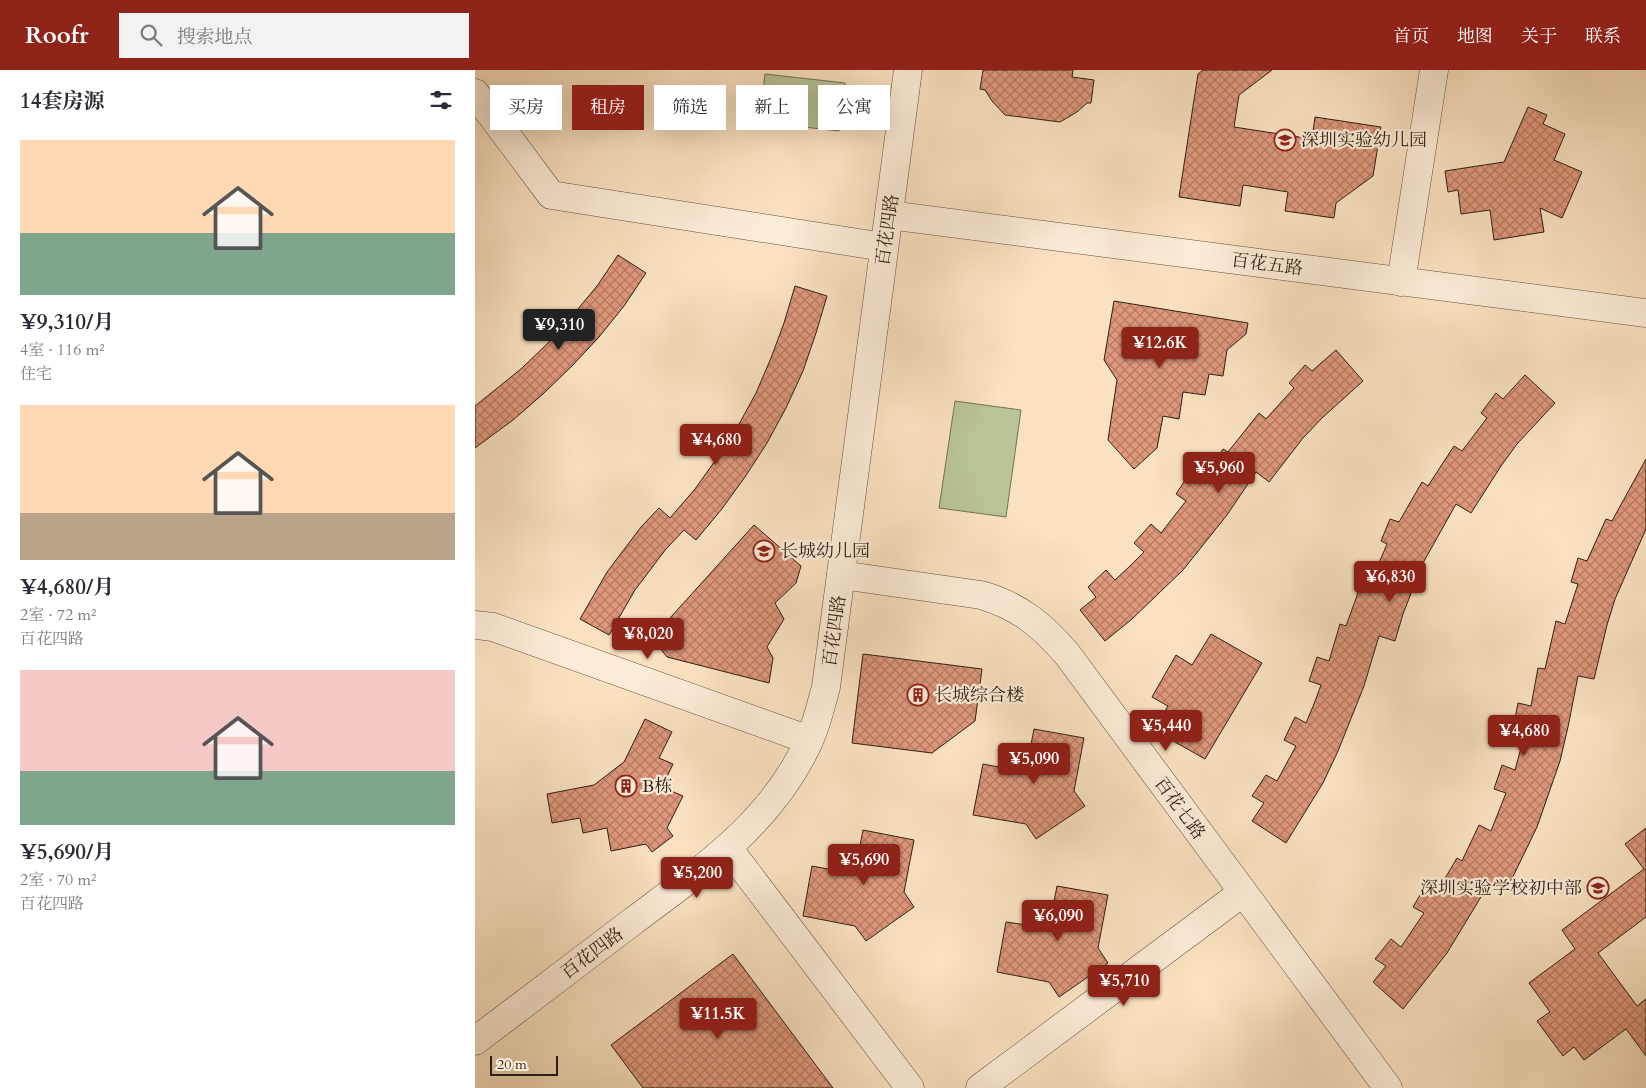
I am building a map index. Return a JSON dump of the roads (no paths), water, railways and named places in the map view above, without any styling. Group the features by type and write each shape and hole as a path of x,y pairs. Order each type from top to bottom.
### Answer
{"street":[{"name":"百花四路","path":"475,1041 728,848 765,810 797,764 809,740 819,714 826,687 907,70"},
{"path":"1401,282 1434,70"},
{"path":"475,94 551,195 884,247"},
{"name":"百花五路","path":"889,215 1646,313"},
{"name":"百花七路","path":"841,575 981,595 1001,601 1036,622 1067,654 1388,1088"},
{"path":"475,625 493,627 809,740"},
{"path":"728,848 909,1088"},
{"path":"980,1088 1242,893"}],"place":[{"name":"深圳实验幼儿园","path":"1285,140"},
{"name":"长城幼儿园","path":"764,551"},
{"name":"长城综合楼","path":"918,695"},
{"name":"B栋","path":"626,786"},
{"name":"深圳实验学校初中部","path":"1598,888"}]}
